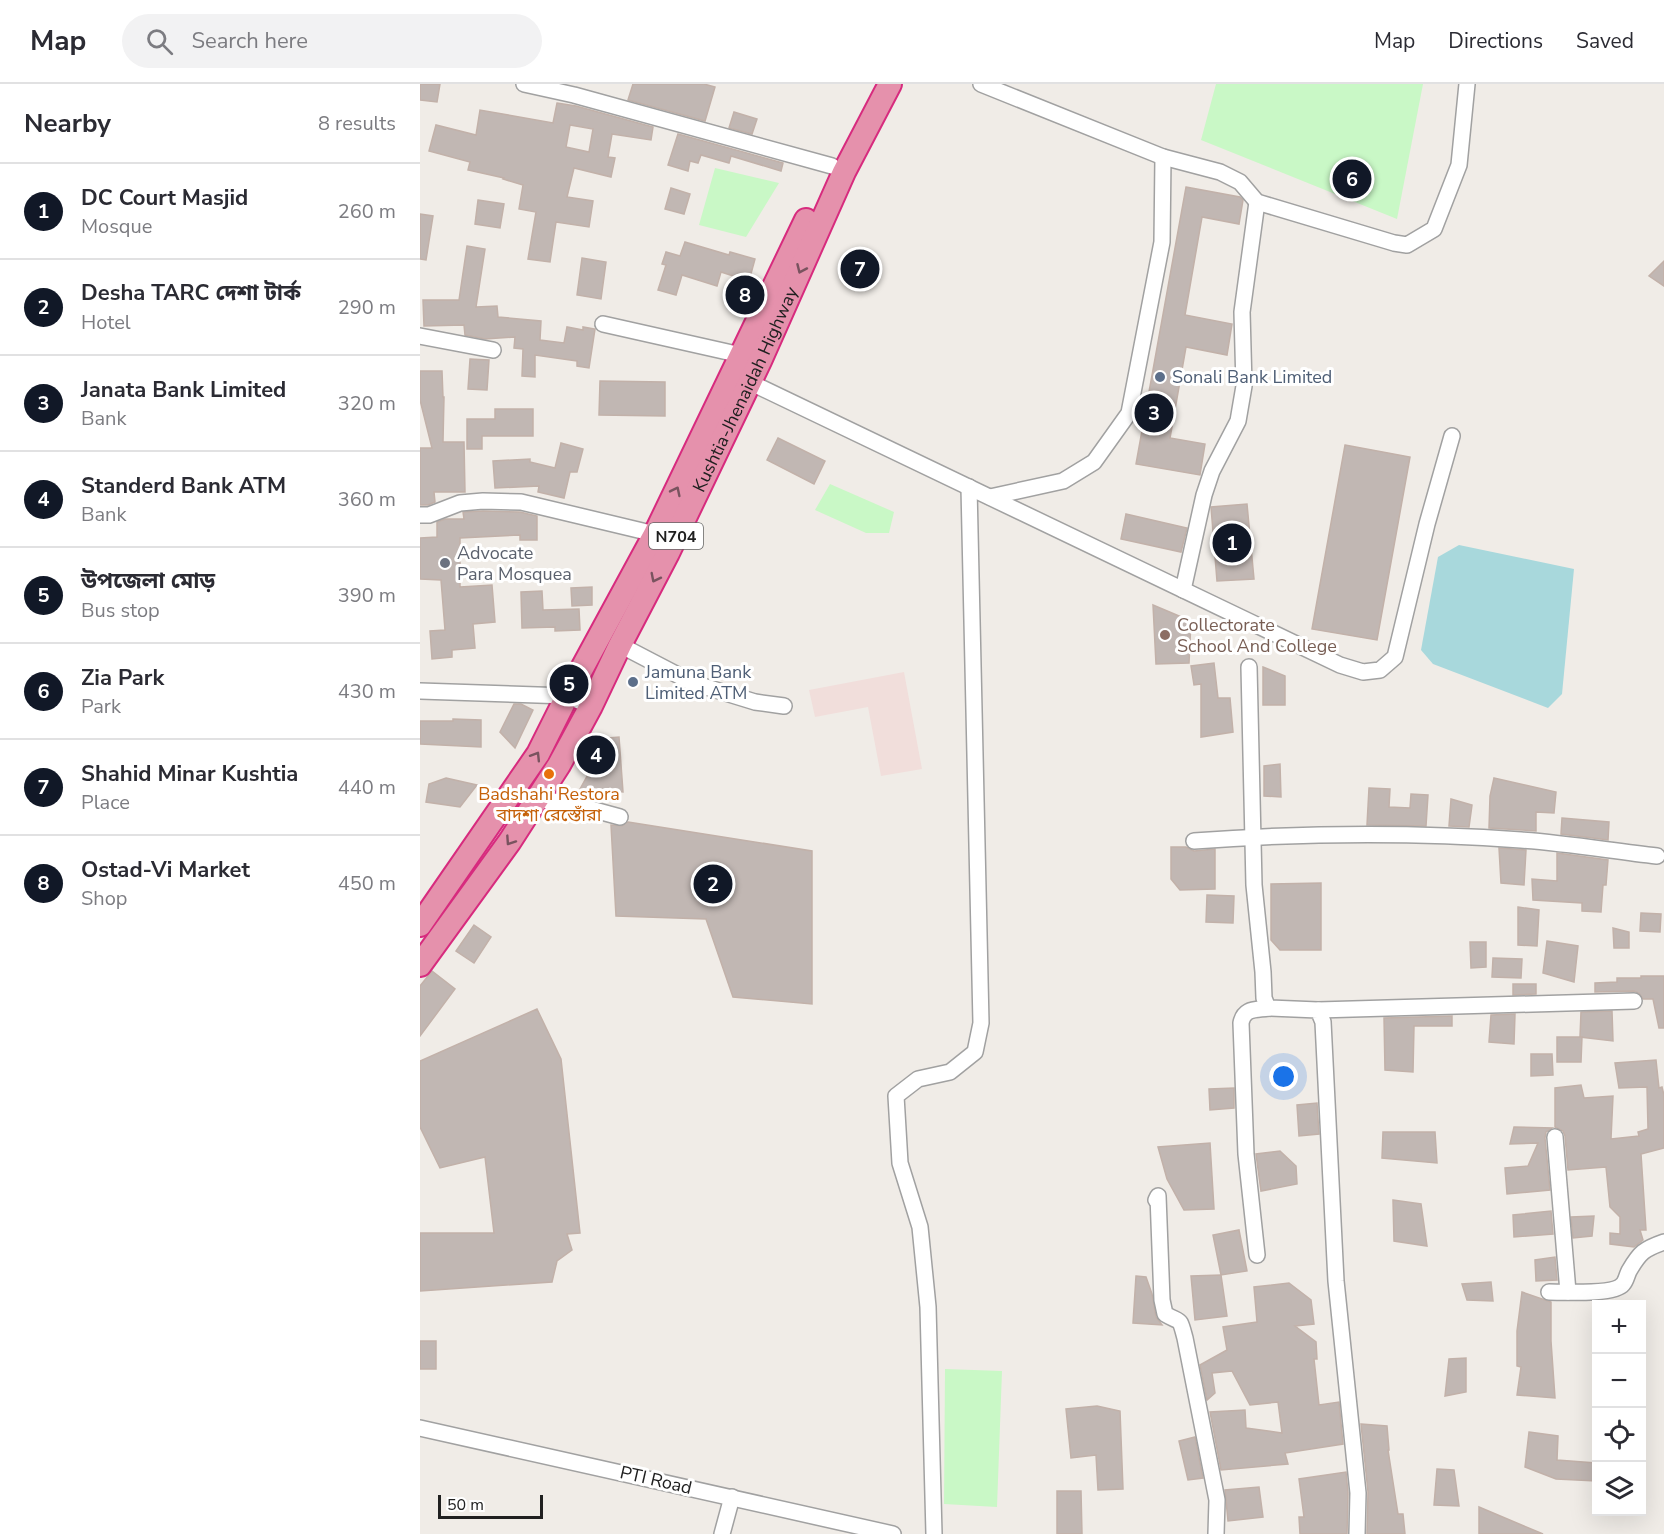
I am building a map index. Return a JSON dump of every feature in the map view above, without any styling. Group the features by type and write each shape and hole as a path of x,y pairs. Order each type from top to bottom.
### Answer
{"highway":[{"name":"Kushtia-Jhenaidah Highway","path":"420,965 510,842 559,765 591,706 668,553 741,371 832,166 872,84"},
{"name":"Kushtia-Jhenaidah Highway","path":"420,925 538,754 890,84"}],"street":[{"path":"524,84 575,90 832,166"},
{"path":"981,84 1163,157 1220,172 1240,182 1257,202 1407,245 1434,229 1459,165 1467,84"},
{"path":"990,497 1063,481 1094,462 1129,413 1162,242 1163,157"},
{"path":"1183,590 1204,495 1215,464 1238,421 1244,386 1242,312 1257,202"},
{"path":"603,324 741,371 969,487 1340,665 1363,672 1380,670 1395,657 1427,524 1452,436"},
{"path":"420,336 493,350"},
{"path":"934,1534 928,1307 920,1227 900,1163 896,1096 918,1079 951,1072 975,1052 981,1023 969,487"},
{"path":"420,515 429,515 460,503 521,502 655,534"},
{"path":"620,645 693,683 755,702 784,706"},
{"path":"1249,667 1254,885 1263,972 1263,998 1268,1008"},
{"path":"420,691 567,696 591,706"},
{"path":"537,800 565,802 620,817"},
{"path":"1194,841 1253,837 1388,834 1523,840 1657,856"},
{"path":"1257,1255 1246,1154 1241,1023 1242,1015 1246,1012 1268,1008 1318,1010 1634,1001"},
{"path":"1318,1010 1323,1022 1336,1281 1358,1493 1357,1534"},
{"path":"1555,1137 1568,1292"},
{"path":"1156,1200 1158,1196 1162,1300 1165,1314 1181,1322 1185,1338 1217,1500 1216,1534"},
{"path":"1549,1292 1616,1289 1623,1284 1638,1256 1646,1249 1664,1242"},
{"name":"PTI Road","path":"420,1428 892,1534"},
{"path":"722,1534 732,1497"}],"shaded area":[{"path":"904,672 922,769 881,776 868,707 815,717 809,690"}],"green space":[{"path":"1216,84 1423,84 1397,219 1201,140"},
{"path":"715,168 779,183 746,237 699,225"},
{"path":"830,484 894,512 889,533 866,533 815,510"},
{"path":"945,1369 1002,1371 997,1507 944,1504"}],"water":[{"path":"1459,545 1574,569 1562,694 1548,708 1433,664 1421,650 1438,557"}],"building":[{"path":"420,84 440,84 437,102 420,100"},
{"path":"633,84 704,84 715,87 705,121 628,100"},
{"path":"557,103 653,127 651,140 612,134 608,157 615,158 611,177 574,168 567,197 593,201 589,227 556,222 550,262 528,259 536,212 519,209 523,185 468,170 470,162 429,151 436,125 476,135 480,110 553,123","holes":["570,125 593,129 589,152 566,147"]},
{"path":"734,112 757,119 752,134 729,128"},
{"path":"678,134 783,163 781,171 731,156 729,163 701,155 698,163 690,161 688,171 668,165"},
{"path":"1186,187 1240,197 1243,200 1239,224 1202,217 1185,315 1232,324 1227,355 1186,347 1170,438 1205,444 1200,475 1136,464"},
{"path":"671,188 690,194 684,214 665,209"},
{"path":"478,200 504,204 500,228 475,224"},
{"path":"420,214 433,216 426,260 420,259"},
{"path":"685,242 729,255 730,252 755,259 749,281 721,272 717,286 682,275 676,295 658,290 666,265 662,264 666,252 680,256"},
{"path":"467,246 485,249 476,307 497,306 498,317 541,321 540,340 564,343 567,327 583,330 583,327 595,329 589,368 577,366 577,361 535,355 535,377 522,376 523,349 514,348 515,337 485,339 465,335 464,325 424,326 423,300 459,300"},
{"path":"582,258 606,262 601,299 577,295"},
{"path":"1664,261 1664,286 1649,276"},
{"path":"470,359 489,360 487,390 468,389"},
{"path":"420,371 442,371 443,442 464,442 465,492 434,492 435,502 428,505 420,505 420,448 432,448 420,400"},
{"path":"600,381 665,382 665,416 599,415"},
{"path":"495,409 533,409 533,436 482,436 482,449 467,449 467,419 495,419"},
{"path":"778,438 825,461 814,484 767,460"},
{"path":"561,443 583,449 577,472 570,472 564,498 538,492 539,486 495,488 493,461 530,459 530,462 555,468"},
{"path":"1345,445 1410,457 1377,640 1312,629"},
{"path":"1247,504 1254,579 1217,581 1211,507"},
{"path":"463,512 520,512 537,516 537,540 520,540 520,535 460,538 460,587 492,585 495,622 473,624 475,648 452,650 452,657 432,659 430,631 445,630 441,580 420,579 420,538 437,537 437,522 445,519 464,519"},
{"path":"1126,514 1187,528 1181,552 1121,539"},
{"path":"592,587 592,605 572,606 571,588"},
{"path":"542,591 543,610 579,609 580,630 555,631 555,627 522,628 521,592"},
{"path":"1153,605 1191,621 1189,663 1156,664"},
{"path":"1214,663 1218,698 1230,698 1233,732 1201,737 1201,684 1194,685 1191,666"},
{"path":"1263,667 1285,676 1285,705 1263,705"},
{"path":"514,704 521,704 533,710 515,748 500,732"},
{"path":"453,719 481,720 481,747 420,744 420,721 453,721"},
{"path":"619,737 623,792 580,789 608,738"},
{"path":"1280,764 1281,797 1264,796 1264,766"},
{"path":"446,778 477,785 460,807 426,802 429,784"},
{"path":"1494,778 1556,792 1554,813 1536,812 1536,831 1489,828 1490,796"},
{"path":"1369,788 1390,789 1389,807 1410,808 1411,794 1428,795 1426,826 1367,825"},
{"path":"1451,799 1472,805 1469,827 1449,826"},
{"path":"1562,818 1609,822 1608,840 1561,834"},
{"path":"628,822 812,851 812,1004 733,997 706,919 616,916 611,825 622,826"},
{"path":"1171,847 1186,847 1194,851 1215,849 1215,889 1180,890 1171,879"},
{"path":"1499,848 1526,850 1524,885 1501,883"},
{"path":"1557,853 1608,860 1601,912 1582,911 1582,903 1533,900 1532,879 1557,881"},
{"path":"1321,883 1321,950 1280,950 1271,940 1271,884"},
{"path":"1207,895 1234,896 1233,923 1206,922"},
{"path":"1518,907 1539,910 1537,946 1518,945"},
{"path":"1641,913 1661,914 1660,932 1640,931"},
{"path":"474,925 491,937 474,963 456,951"},
{"path":"1613,928 1629,932 1629,948 1614,948"},
{"path":"1547,941 1578,946 1574,982 1543,973"},
{"path":"1470,942 1486,942 1486,967 1471,968"},
{"path":"1493,958 1522,959 1521,978 1492,977"},
{"path":"432,971 455,989 420,1036 420,986"},
{"path":"1641,976 1664,976 1664,1028 1659,1028 1653,999 1643,999 1639,993 1634,991 1595,992 1595,983 1617,982 1617,978 1641,978"},
{"path":"1513,984 1536,984 1536,994 1513,995"},
{"path":"537,1009 561,1059 580,1233 567,1234 572,1250 557,1261 552,1282 420,1291 420,1233 494,1233 485,1157 440,1168 420,1127 420,1061"},
{"path":"1612,1011 1613,1041 1580,1037 1581,1012"},
{"path":"1515,1014 1514,1044 1489,1042 1491,1015"},
{"path":"1452,1016 1452,1026 1414,1026 1413,1072 1385,1070 1384,1018"},
{"path":"1557,1037 1582,1037 1581,1062 1557,1062"},
{"path":"1531,1054 1552,1054 1553,1075 1531,1076"},
{"path":"1656,1060 1659,1088 1662,1087 1664,1095 1664,1148 1641,1154 1646,1230 1640,1230 1643,1240 1634,1247 1610,1244 1610,1233 1620,1234 1620,1217 1610,1207 1606,1167 1568,1170 1565,1136 1563,1131 1555,1127 1555,1088 1581,1085 1584,1098 1613,1096 1611,1139 1639,1136 1638,1132 1648,1129 1647,1087 1619,1088 1615,1063"},
{"path":"1234,1088 1234,1108 1210,1110 1209,1089"},
{"path":"1317,1103 1319,1134 1299,1136 1297,1105"},
{"path":"1514,1127 1552,1128 1546,1132 1545,1138 1550,1190 1507,1194 1505,1168 1528,1166 1538,1143 1510,1144"},
{"path":"1383,1132 1435,1132 1437,1163 1382,1158"},
{"path":"1210,1143 1214,1209 1184,1210 1167,1179 1158,1147"},
{"path":"1280,1151 1296,1166 1297,1184 1261,1191 1256,1154"},
{"path":"1393,1200 1421,1204 1427,1246 1394,1241"},
{"path":"1551,1211 1553,1234 1514,1237 1513,1215"},
{"path":"1594,1216 1592,1236 1573,1238 1571,1217"},
{"path":"1239,1230 1247,1271 1221,1275 1213,1235"},
{"path":"1555,1257 1557,1280 1536,1281 1535,1260"},
{"path":"1221,1275 1227,1316 1195,1320 1191,1276"},
{"path":"1136,1276 1146,1277 1156,1317 1162,1325 1133,1323"},
{"path":"1491,1282 1493,1301 1467,1300 1462,1284"},
{"path":"1289,1283 1311,1300 1314,1324 1295,1326 1316,1342 1317,1359 1314,1359 1319,1405 1339,1402 1343,1444 1285,1453 1288,1464 1221,1470 1210,1412 1245,1410 1246,1428 1282,1433 1278,1402 1250,1405 1232,1371 1212,1373 1215,1393 1207,1400 1200,1365 1227,1350 1223,1327 1257,1322 1254,1287"},
{"path":"1522,1292 1551,1302 1555,1398 1517,1395 1521,1367 1517,1366 1517,1331"},
{"path":"420,1341 436,1341 436,1369 420,1369"},
{"path":"1466,1358 1466,1392 1445,1396 1449,1359"},
{"path":"1097,1406 1120,1411 1123,1489 1098,1490 1096,1455 1071,1458 1066,1409"},
{"path":"1361,1424 1387,1426 1388,1450 1398,1514 1403,1514 1405,1534 1367,1534 1368,1492"},
{"path":"1529,1432 1558,1436 1557,1460 1592,1463 1592,1481 1556,1479 1525,1467"},
{"path":"1195,1437 1203,1478 1188,1480 1179,1441"},
{"path":"1437,1469 1454,1470 1459,1506 1434,1505"},
{"path":"1346,1472 1347,1534 1300,1534 1299,1517 1304,1517 1299,1479"},
{"path":"1259,1487 1263,1517 1228,1521 1225,1490"},
{"path":"1057,1491 1081,1491 1082,1534 1057,1534"},
{"path":"1479,1507 1543,1534 1479,1534"}],"place":[{"name":"Zia Park","path":"1352,179"},
{"name":"Shahid Minar Kushtia","path":"860,269"},
{"name":"Ostad-Vi Market","path":"745,295"},
{"name":"Sonali Bank Limited","path":"1160,377"},
{"name":"Janata Bank Limited","path":"1154,413"},
{"name":"DC Court Masjid","path":"1232,543"},
{"name":"Advocate Para Mosquea","path":"445,563"},
{"name":"Collectorate School And College","path":"1165,635"},
{"name":"Jamuna Bank Limited ATM","path":"633,682"},
{"name":"উপজেলা মোড়","path":"569,684"},
{"name":"Standerd Bank ATM","path":"596,755"},
{"name":"Badshahi Restora বাদশা রেস্তোঁরা","path":"549,774"},
{"name":"Desha TARC দেশা টার্ক","path":"713,884"}]}
